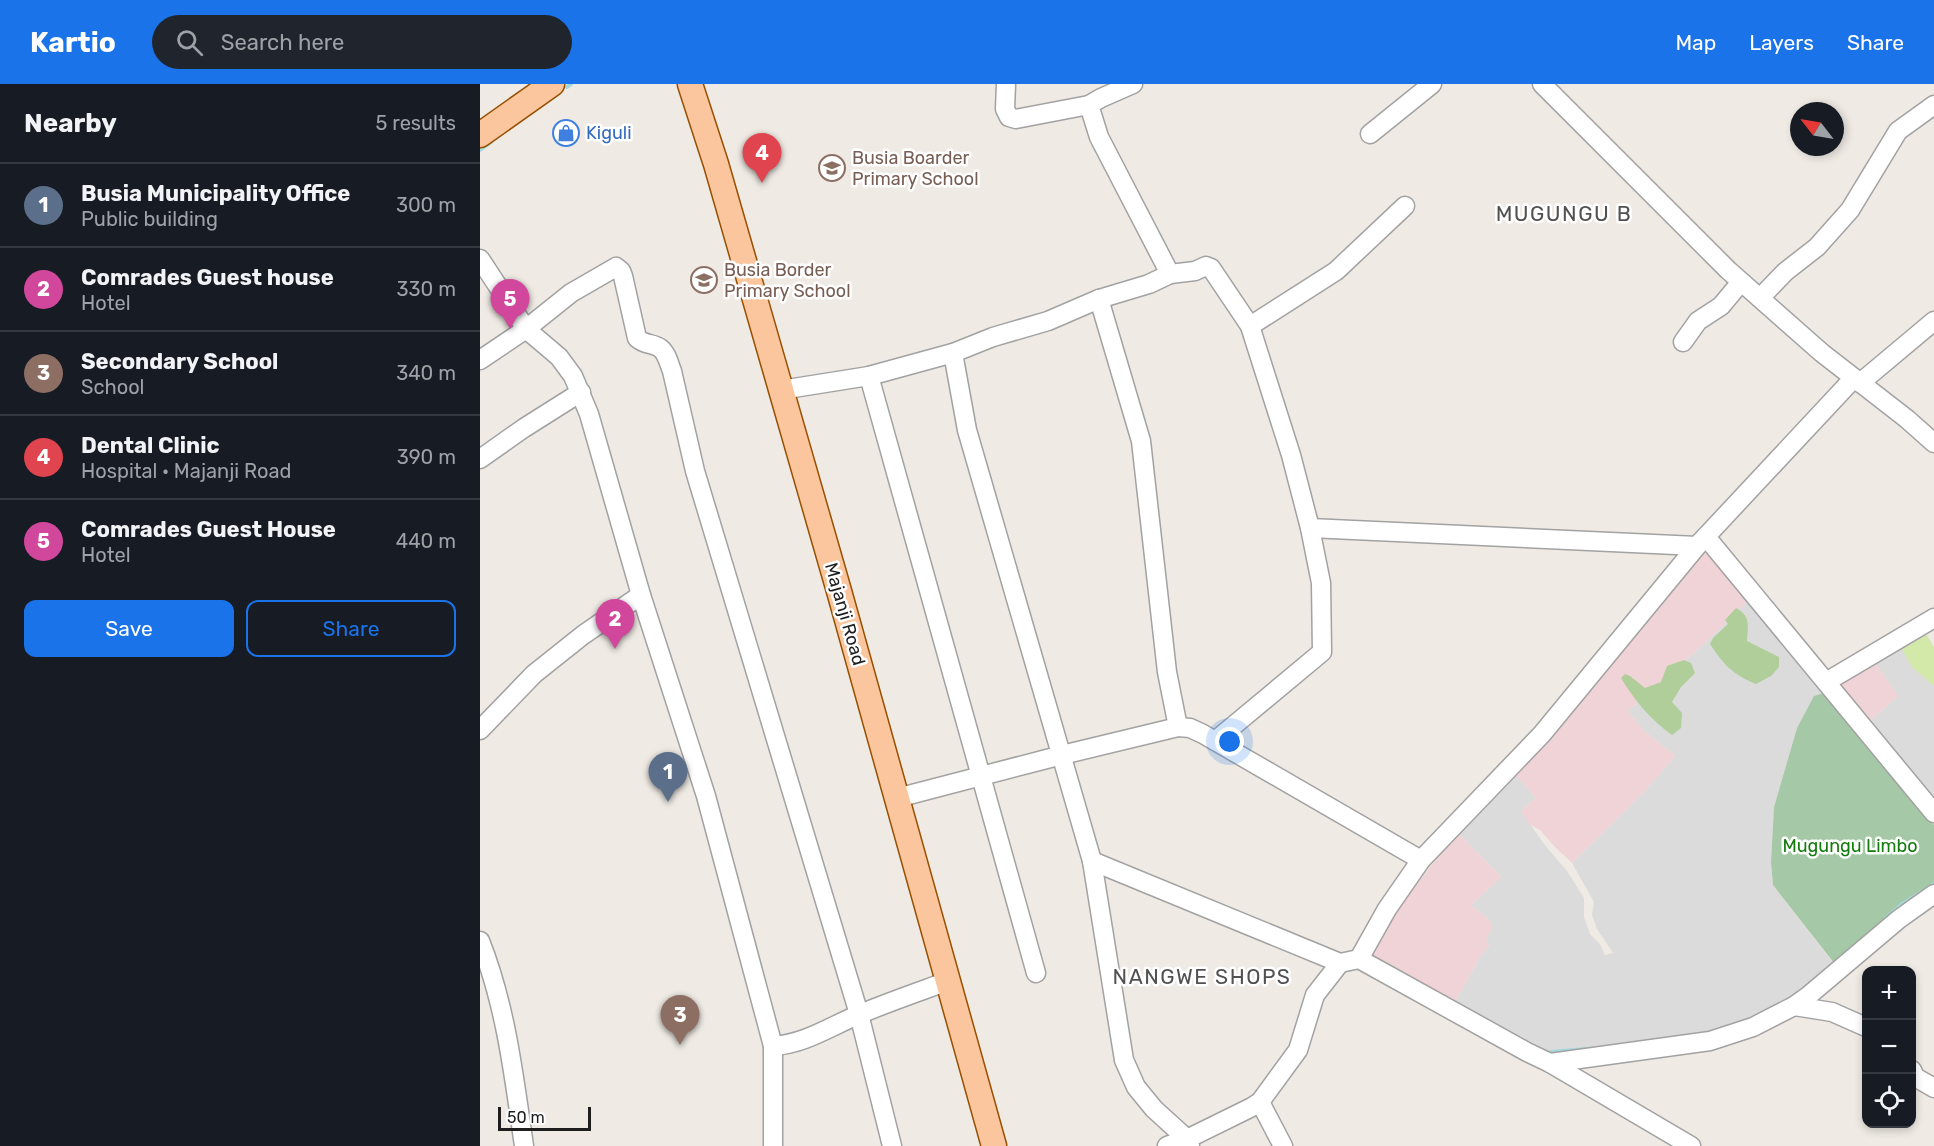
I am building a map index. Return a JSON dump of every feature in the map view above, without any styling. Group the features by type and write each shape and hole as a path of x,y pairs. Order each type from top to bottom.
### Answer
{"main road":[{"path":"480,135 552,84"},
{"name":"Majanji Road","path":"690,84 716,164 781,390 994,1146"}],"street":[{"path":"1006,84 1005,109 1009,117 1016,119 1089,105 1133,84"},
{"path":"1370,134 1432,84"},
{"path":"1542,84 1591,131 1678,222 1742,282 1857,381 1934,443"},
{"path":"1089,105 1099,136 1170,274"},
{"path":"1760,298 1785,272 1817,247 1851,210 1898,131 1934,105"},
{"path":"1250,326 1336,271 1405,206"},
{"path":"480,259 526,329 559,357 573,376 596,435 641,595 706,796 773,1046 773,1146"},
{"path":"781,390 869,376 953,353 993,337 1048,321 1099,299 1149,284 1170,274 1195,271 1206,266 1211,268 1250,326 1291,455 1310,528 1321,583 1322,652 1215,741"},
{"path":"480,360 526,329 571,293 616,267 621,271 637,338 645,344 659,347 667,357 695,471 859,1014 892,1146"},
{"path":"1683,342 1698,321 1721,306 1742,282"},
{"path":"1099,299 1141,441 1167,672 1179,727"},
{"path":"1359,959 1387,909 1422,860 1542,734 1702,542 1857,381 1934,321"},
{"path":"953,353 967,430 1092,861 1124,1060 1136,1087 1188,1143"},
{"path":"869,376 1036,973"},
{"path":"480,459 581,392"},
{"path":"1310,528 1702,542 1826,682 1934,813"},
{"path":"480,730 534,674 583,635 641,595"},
{"path":"1826,682 1934,618"},
{"path":"897,798 1179,727 1190,728 1422,860"},
{"path":"1092,861 1340,963 1359,959 1550,1063 1691,1146"},
{"path":"1550,1063 1710,1041 1753,1027 1794,1006 1899,919 1934,894"},
{"path":"480,941 492,971 513,1065 524,1146"},
{"path":"1167,1146 1188,1143 1260,1102 1299,1050 1315,995 1340,963"},
{"path":"773,1046 789,1046 859,1014 948,981"},
{"path":"1794,1006 1832,1012 1862,1025"},
{"path":"1913,1074 1934,1088"},
{"path":"1260,1102 1283,1146"}],"shaded area":[{"path":"1700,555 1711,556 1750,599 1705,643 1628,711 1643,730 1675,756 1645,791 1572,863 1540,830 1529,824 1521,811 1536,798 1514,773"},
{"path":"1750,599 1824,693 1797,728 1774,807 1771,862 1773,885 1834,964 1788,1003 1710,1035 1628,1046 1551,1052 1455,1002 1489,945 1486,939 1488,919 1471,905 1501,877 1458,833 1514,773 1536,798 1521,811 1544,844 1567,871 1584,898 1584,917 1590,934 1600,944 1605,955 1613,953 1597,929 1592,915 1594,902 1572,863 1645,791 1675,756 1643,730 1628,711 1705,643"},
{"path":"1924,631 1934,647 1934,801 1871,720 1898,696 1872,659"},
{"path":"1872,659 1898,696 1871,720 1838,685"},
{"path":"1458,833 1501,877 1471,905 1488,919 1493,928 1486,939 1489,945 1455,1002 1368,958 1401,903"}],"green space":[{"path":"1736,608 1746,618 1747,641 1779,657 1779,667 1771,676 1756,684 1729,668 1710,644 1728,624 1725,620"},
{"path":"1924,631 1934,647 1934,686 1912,667 1899,644"},
{"path":"1684,660 1691,663 1695,673 1681,687 1672,702 1682,713 1681,728 1672,735 1644,709 1621,678 1625,674 1630,676 1645,688 1661,682 1667,666"},
{"name":"Mugungu Limbo","path":"1824,693 1934,825 1934,884 1900,904 1834,963 1773,885 1771,862 1774,807 1797,728 1814,696"}],"waterway":[{"path":"567,87 571,84"},
{"path":"480,150 491,142"},
{"path":"1886,918 1901,905 1934,884"},
{"path":"1551,1052 1586,1049"}],"place":[{"name":"Kiguli","path":"566,133"},
{"name":"Busia Boarder Primary School","path":"832,168"},
{"name":"Dental Clinic","path":"762,183"},
{"name":"Busia Border Primary School","path":"704,280"},
{"name":"Comrades Guest House","path":"510,329"},
{"name":"Comrades Guest house","path":"615,649"},
{"name":"Busia Municipality Office","path":"668,802"},
{"name":"Secondary School","path":"680,1045"}],"district":[{"name":"MUGUNGU B","path":"1564,214"},
{"name":"NANGWE SHOPS","path":"1202,977"}]}
